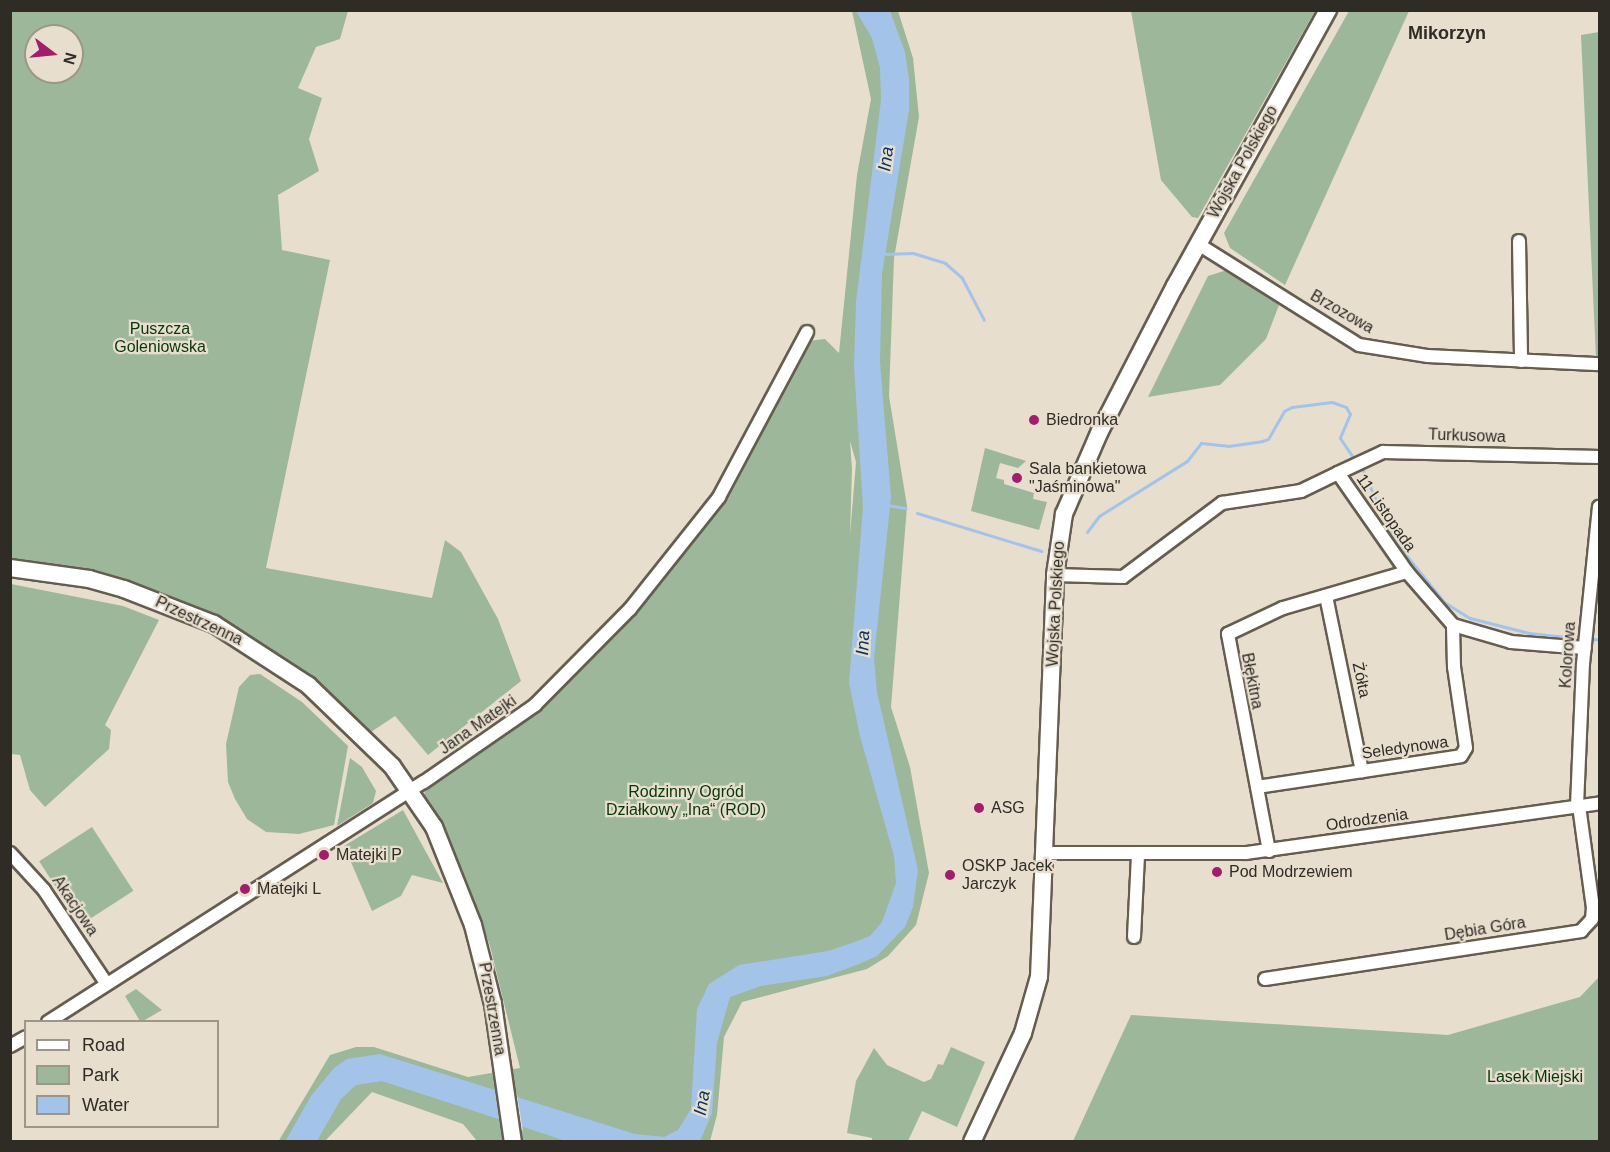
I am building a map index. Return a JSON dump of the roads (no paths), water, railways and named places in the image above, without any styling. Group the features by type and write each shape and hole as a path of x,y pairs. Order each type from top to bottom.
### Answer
{"street":[{"name":"Wojska Polskiego","path":"972,1142 1023,1033 1036,994 1046,853 1055,575 1061,527 1076,480 1198,243 1328,10"},
{"path":"1519,241 1521,361"},
{"name":"Brzozowa","path":"1198,243 1359,345 1428,356 1599,364"},
{"name":"Jana Matejki","path":"51,1020 407,792 535,705 630,609 719,497 807,332"},
{"name":"Turkusowa","path":"1338,473 1383,452 1599,457"},
{"name":"11 Listopada","path":"1055,575 1123,577 1222,503 1301,491 1338,473 1407,572 1453,625"},
{"name":"Kolorowa","path":"1578,806 1585,648 1596,569 1599,507"},
{"name":"Przestrzenna","path":"10,568 88,579 124,589 214,624 308,685 358,733 407,792 455,880 486,967 513,1142"},
{"name":"Błękitna","path":"1269,851 1228,634 1262,616 1407,572"},
{"name":"Żółta","path":"1326,596 1362,771"},
{"path":"1453,625 1511,642 1585,648"},
{"name":"Seledynowa","path":"1257,787 1464,754 1453,625"},
{"name":"Odrodzenia","path":"1046,853 1137,855 1269,851 1599,803"},
{"name":"Dębia Góra","path":"1265,979 1581,932 1592,919 1593,908 1578,806"},
{"name":"Akacjowa","path":"10,853 44,890 106,983"},
{"path":"1134,937 1137,855"},
{"path":"10,1046 24,1038"}],"water":[{"name":"Ina","path":"856,11 890,11 905,52 909,79 909,110 882,274 880,362 891,497 874,658 877,692 918,870 913,907 905,927 877,956 859,964 827,976 761,986 730,997 717,1043 712,1113 700,1141 566,1141 382,1081 356,1085 341,1099 317,1141 285,1142 311,1096 334,1068 347,1059 380,1054 635,1134 664,1137 678,1130 691,1109 697,1009 709,984 739,965 828,951 852,943 870,936 882,922 896,883 894,856 860,736 849,683 863,507 854,366 856,302 881,100 880,68 872,38"}],"waterway":[{"path":"883,254 913,253 945,263 962,278 984,320"},
{"path":"1087,532 1099,516 1187,461 1201,443 1228,446 1268,439 1284,411 1292,407 1332,402 1346,407 1350,414 1340,438 1353,457"},
{"path":"1361,466 1393,539 1444,602 1470,618 1529,633 1566,637"},
{"path":"887,505 906,508"},
{"path":"917,513 1041,551"},
{"path":"1594,639 1600,640"}],"place":[{"name":"Biedronka","path":"1034,420"},
{"name":"Sala bankietowa \"Jaśminowa\"","path":"1017,478"},
{"name":"ASG","path":"979,808"},
{"name":"Matejki P","path":"324,855"},
{"name":"Pod Modrzewiem","path":"1217,872"},
{"name":"OSKP Jacek Jarczyk","path":"950,875"},
{"name":"Matejki L","path":"245,889"}],"district":[{"name":"Mikorzyn","path":"1447,33"}],"park label":[{"name":"Puszcza Goleniowska","path":"160,338"},
{"name":"Rodzinny Ogród Działkowy „Ina“ (ROD)","path":"686,801"},
{"name":"Lasek Miejski","path":"1535,1077"}]}
